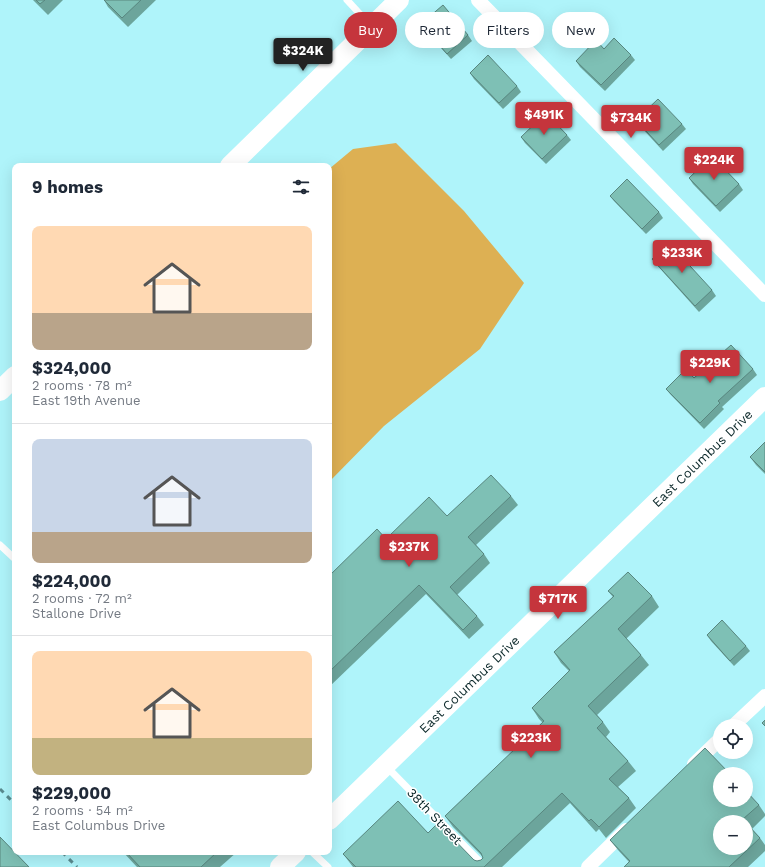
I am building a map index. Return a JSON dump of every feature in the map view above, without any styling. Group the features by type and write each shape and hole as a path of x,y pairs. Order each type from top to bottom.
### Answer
{"main road":[{"path":"388,12 400,0"},
{"path":"233,163 351,48"},
{"path":"0,391 12,379"},
{"name":"East Columbus Drive","path":"332,817 765,397"},
{"path":"280,867 293,855"}],"street":[{"path":"478,0 765,295"},
{"path":"741,719 765,696"},
{"path":"687,771 713,746"},
{"path":"588,867 637,819"}],"lane":[{"path":"347,0 358,12"},
{"path":"0,544 12,556"},
{"name":"38th Street","path":"385,765 485,867"},
{"path":"315,855 328,867"}],"shaded area":[{"path":"396,143 464,211 524,283 480,349 384,426 332,479 332,166 353,149"}],"building":[{"path":"36,0 45,0 40,4"},
{"path":"104,0 141,0 122,18"},
{"path":"443,5 449,12 435,12"},
{"path":"614,38 631,55 601,85 576,61 588,48 609,48 609,44"},
{"path":"442,48 454,48 447,54"},
{"path":"488,55 517,86 499,103 470,73"},
{"path":"658,99 682,124 659,145 636,120"},
{"path":"546,113 567,135 542,159 521,137"},
{"path":"712,156 739,184 716,206 689,178"},
{"path":"627,179 659,212 642,229 610,196"},
{"path":"669,243 712,290 695,306 652,259"},
{"path":"731,345 753,369 718,401 720,403 700,423 666,389 686,369 694,378"},
{"path":"765,442 765,472 750,457"},
{"path":"491,475 511,496 468,537 484,554 450,587 477,616 463,630 419,585 332,669 332,573 377,529 386,539 429,497 447,516"},
{"path":"628,572 652,596 618,629 641,655 588,706 603,722 597,728 628,761 609,779 629,798 599,827 591,819 589,821 562,793 484,867 356,867 343,854 398,801 428,833 438,823 474,860 477,861 483,858 481,853 445,816 544,721 532,708 570,670 554,652 614,596 608,591"},
{"path":"722,620 746,646 730,661 707,635"},
{"path":"705,748 713,756 713,759 716,759 723,767 713,767 713,807 753,807 753,799 759,805 748,815 713,815 713,855 742,855 729,867 624,867 630,861 610,840"},
{"path":"753,830 760,838 753,845"},
{"path":"0,837 12,849 12,855 17,855 29,867 0,867"},
{"path":"129,855 214,855 201,867 140,867"}],"railway":[{"path":"0,789 12,801"},
{"path":"65,855 77,867"}]}
